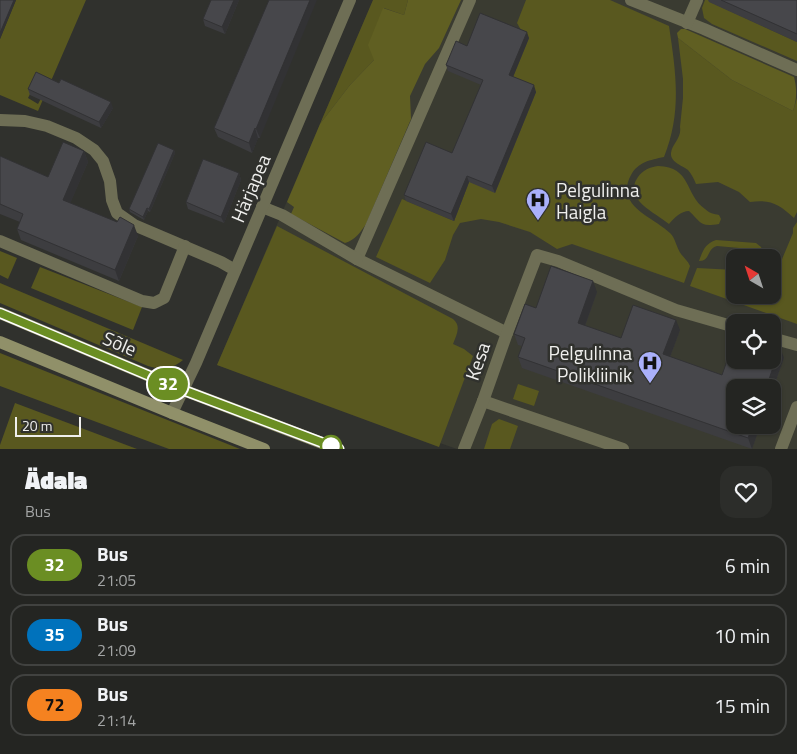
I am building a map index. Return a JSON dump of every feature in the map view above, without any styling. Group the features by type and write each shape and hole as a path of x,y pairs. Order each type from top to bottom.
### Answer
{"main road":[{"name":"Sõle","path":"0,313 183,390 338,449"},
{"path":"0,342 264,449"}],"street":[{"name":"Härjapea","path":"172,413 196,363 350,0"},
{"path":"358,258 470,0"},
{"path":"631,0 797,70"},
{"path":"687,23 697,0"},
{"path":"0,120 25,121 47,126 76,138 94,150 103,161 110,180 112,200 117,212 134,224 236,270"},
{"path":"262,207 287,218 358,258 507,333"},
{"path":"0,241 142,301 154,303 164,298 185,246"},
{"name":"Kesa","path":"464,449 537,255 558,261 676,310 726,324"},
{"path":"781,340 797,344"},
{"path":"483,401 623,449"},
{"path":"781,449 797,407"}],"shaded area":[{"path":"16,0 86,0 38,111 0,95 0,39","holes":["38,78 49,84 38,104 28,98"]},
{"name":"Pelgulinna Haigla","path":"373,0 797,0 797,449 457,449 217,365"},
{"path":"373,0 408,0 404,15 384,8 374,60 350,85 320,124"},
{"path":"408,0 461,0 439,48 425,64 410,96 411,119 366,224 357,236 345,243 291,214 294,207 287,202 320,124 350,85 374,60 368,45 383,8 404,15"},
{"path":"526,0 610,0 669,26 676,92 670,140 664,157 645,162 637,167 631,175 627,186 628,195 638,210 663,227 675,240 679,251 690,266 684,283 572,244 557,249 530,232 499,222 481,219 460,223 453,235 445,260 430,283 376,257 402,199 454,221 469,182 536,92 511,82 525,37 517,23"},
{"path":"705,0 710,0 710,2 797,42 797,61 712,24 704,18 702,8"},
{"path":"681,29 685,29 794,77 796,94 793,111 732,80 678,38 677,33"},
{"path":"678,38 732,80 793,111 797,98 797,212 794,218 784,209 769,202 750,202 739,192 718,182 696,184 688,170 677,163 671,156 680,131 683,98 683,79"},
{"path":"658,166 677,171 698,203 713,214 719,215 721,219 719,224 708,225 701,223 689,211 686,211 675,217 669,224 643,205 637,199 634,185 642,172"},
{"path":"797,222 797,324 781,318 781,314 769,314 741,304 781,304 781,262 793,233 793,228"},
{"path":"277,226 456,322 458,331 453,344 473,356 439,447 217,365"},
{"path":"716,240 756,243 762,249 717,246 711,250 705,259 699,261 709,243"},
{"path":"0,251 17,258 8,279 0,275"},
{"path":"40,267 142,307 133,330 31,288"},
{"path":"697,268 726,270 726,299 690,286"},
{"path":"0,283 183,360 167,368 148,366 0,303"},
{"path":"0,353 240,449 169,449 0,386"},
{"path":"518,384 539,391 534,406 513,399"},
{"path":"15,403 137,449 0,449"},
{"path":"499,419 518,426 510,449 484,449 492,424"}],"building":[{"path":"0,0 14,0 0,33"},
{"path":"211,0 234,0 222,27 203,19"},
{"path":"269,0 310,0 249,143 214,128"},
{"path":"721,0 797,0 797,34"},
{"name":"Pelgulinna Haigla","path":"480,13 527,32 509,75 534,85 492,186 467,176 451,214 404,195 426,142 452,153 483,80 446,65 456,41 467,46"},
{"path":"36,72 59,83 61,79 111,102 99,122 28,89"},
{"path":"63,142 84,151 63,200 117,222 120,217 134,225 115,270 17,229 23,214 0,204 0,156 48,177"},
{"path":"158,143 174,150 149,209 147,208 143,217 129,209"},
{"path":"203,159 239,173 221,217 186,202"},
{"path":"551,266 593,281 578,323 621,338 633,305 676,320 663,354 722,375 726,364 726,369 772,369 769,379 726,379 726,430 518,357 525,338 514,334 525,304 536,308"},
{"path":"737,434 750,434 748,438"}],"bus line":[{"name":"32","path":"0,313 183,390 339,449"}],"place":[{"name":"Pelgulinna Haigla","path":"538,221"},
{"name":"Pelgulinna Polikliinik","path":"650,384"}]}
